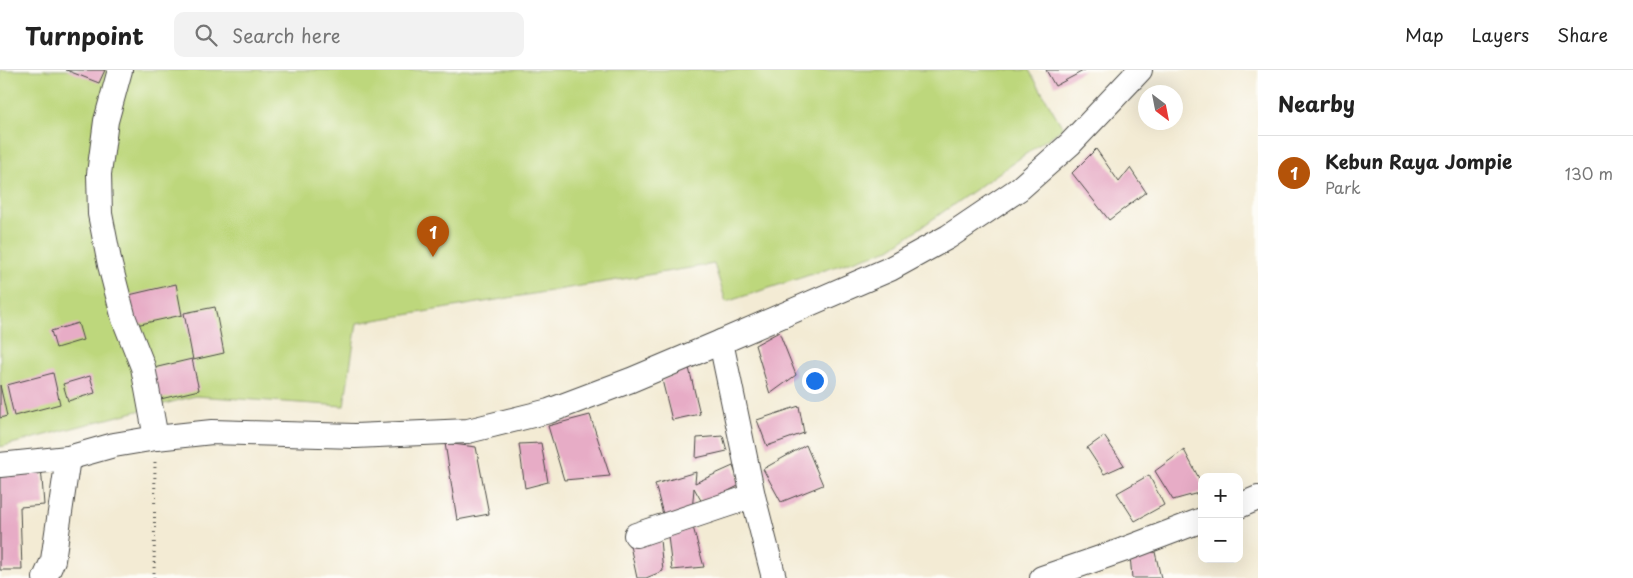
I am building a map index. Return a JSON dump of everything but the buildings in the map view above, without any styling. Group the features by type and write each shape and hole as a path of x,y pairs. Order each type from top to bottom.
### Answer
{"street":[{"path":"120,70 106,121 99,174 100,214 124,319 143,367 156,438"},
{"path":"0,466 68,458 114,445 156,438 212,432 355,436 468,431 549,411 631,380 890,270 948,237 1018,189 1070,144 1140,70"},
{"path":"721,342 753,496 774,578"},
{"path":"45,578 53,560 68,458"},
{"path":"636,536 753,496"},
{"path":"1243,504 1258,498"},
{"path":"1042,578 1198,522"}],"path":[{"path":"154,578 153,527 156,438"}],"green space":[{"path":"0,70 1029,70 1063,128 890,249 726,302 714,264 357,323 344,406 195,396 0,447"}],"place":[{"name":"Kebun Raya Jompie","path":"433,257"}]}
